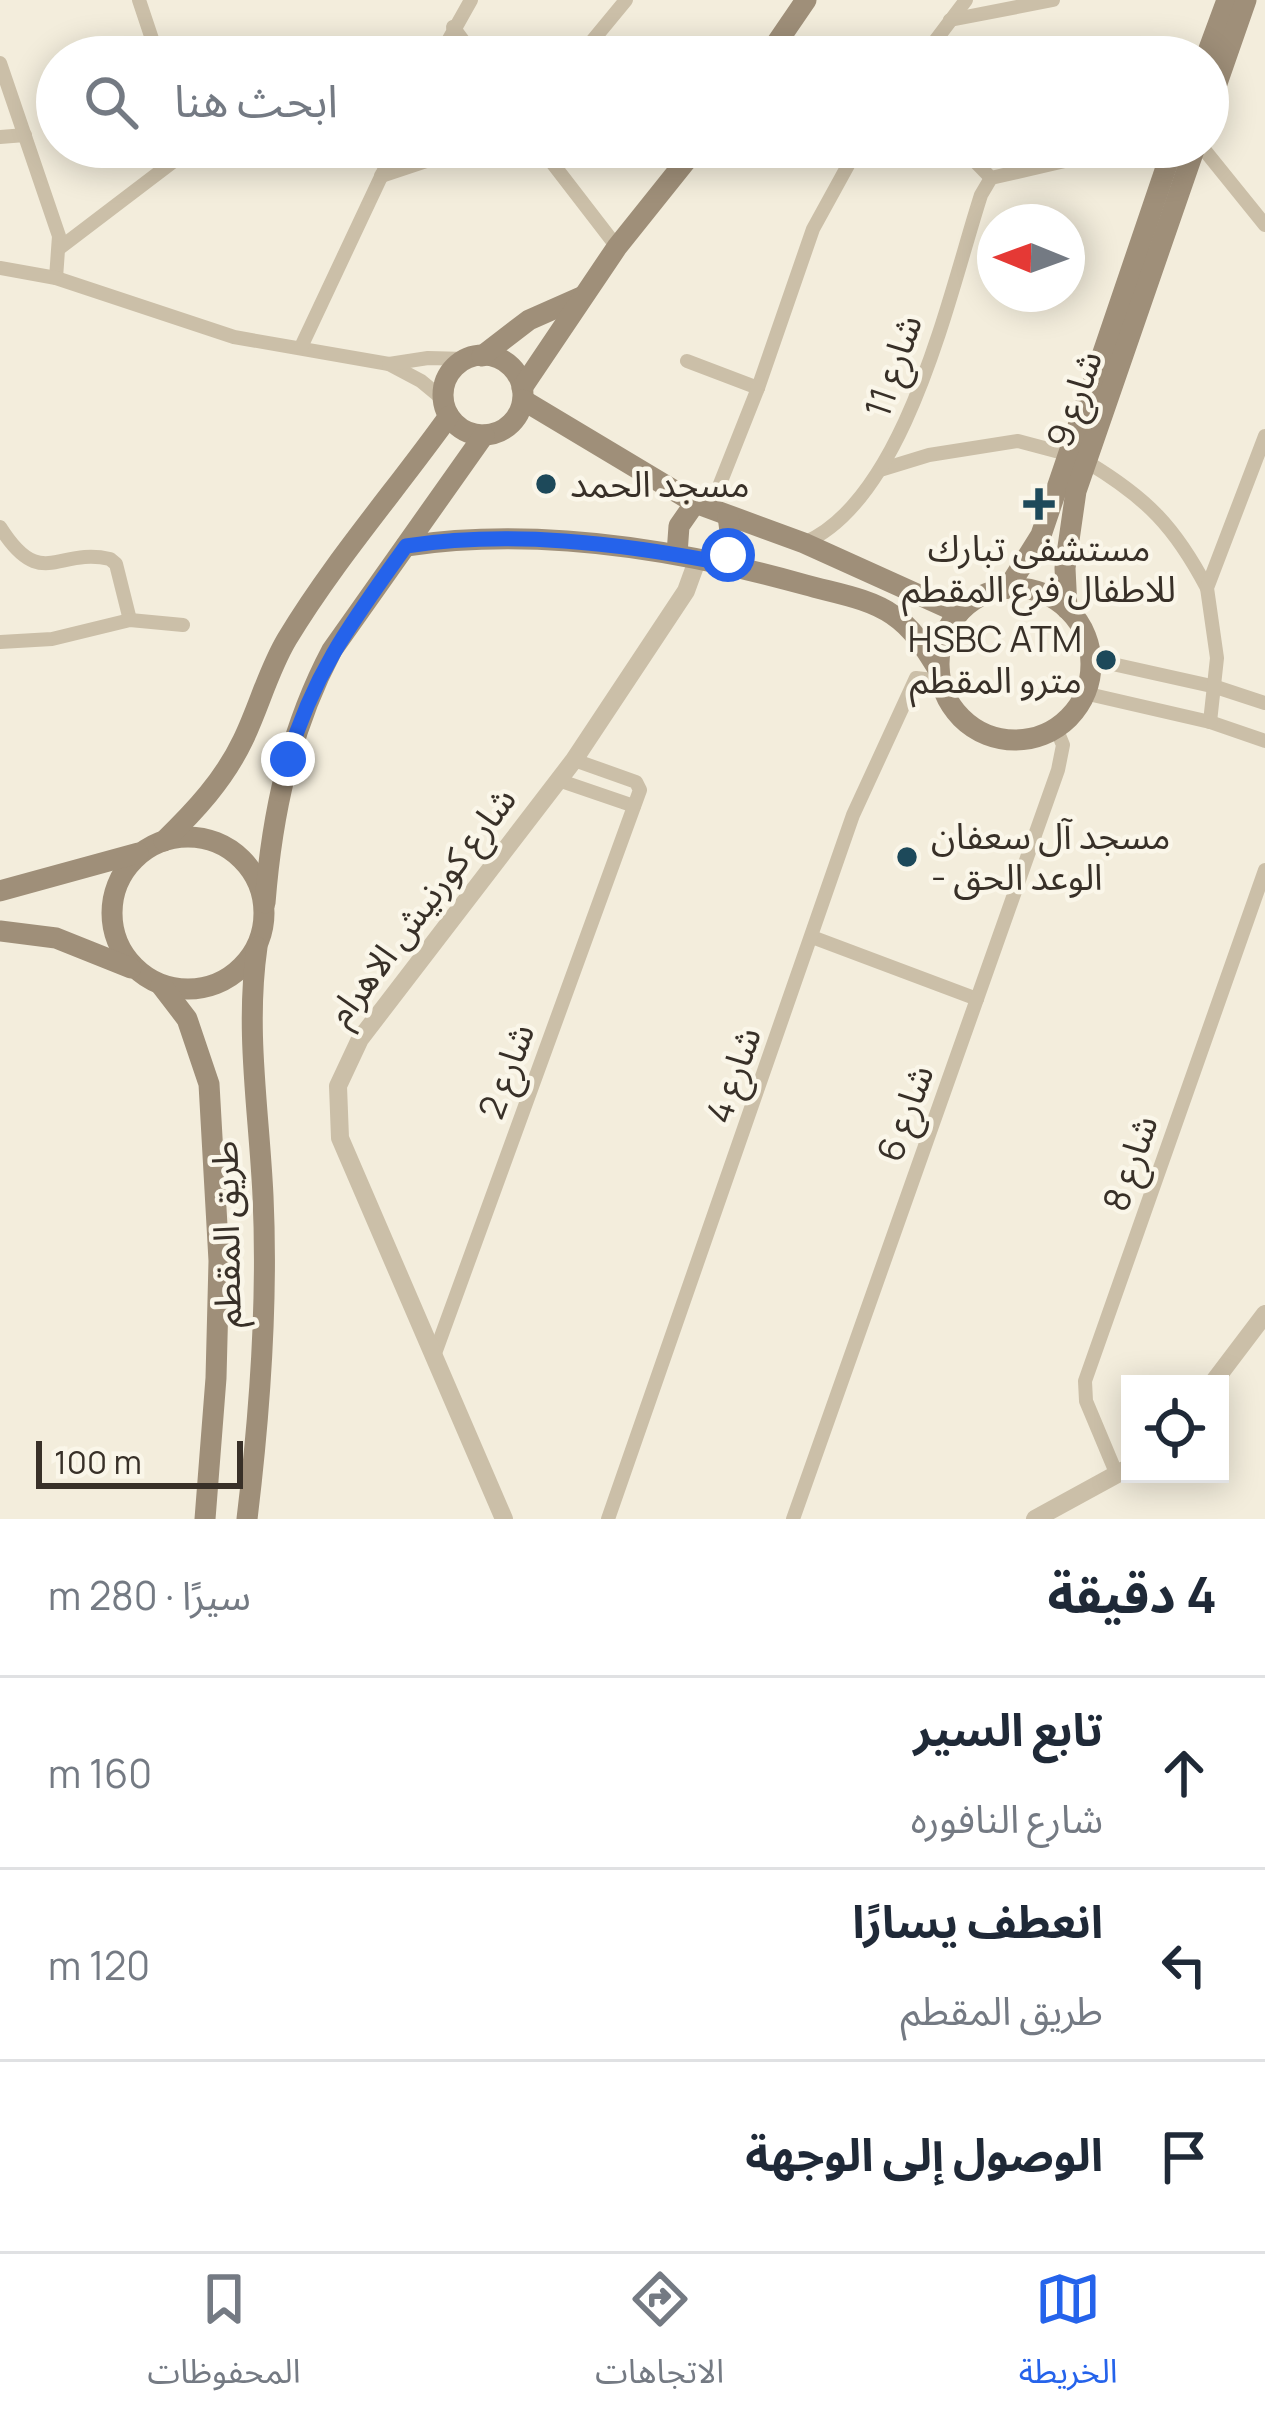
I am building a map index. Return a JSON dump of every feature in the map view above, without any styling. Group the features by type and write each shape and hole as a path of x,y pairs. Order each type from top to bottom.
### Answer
{"main road":[{"path":"781,36 806,0"},
{"path":"1214,36 1227,0"},
{"path":"1229,49 1246,0"},
{"path":"447,408 460,428 484,435 500,432 513,422 522,394 582,297 680,168"},
{"name":"شارع 9","path":"1067,610 1065,568 1077,458 1166,168"},
{"name":"شارع 9","path":"1008,588 1034,550 1077,458 1190,168"},
{"path":"140,972 126,957 112,920 119,882 221,778 291,633 447,408 449,376 529,320 582,297"},
{"path":"474,357 498,358 512,367 522,394 711,509 804,543 959,613"},
{"path":"0,932 35,933 74,943 161,985 183,990 206,988 244,966 257,947 280,794 313,686 332,650 484,435"},
{"path":"687,556 679,526 711,509"},
{"path":"711,509 732,545 722,563"},
{"path":"406,546 491,538 687,556 878,605 907,626 940,676 953,708 986,735 1015,740 1043,735 1068,718 1084,693 1090,659 1081,627 1067,610 1034,590 1008,588 986,594 959,613 941,646 940,676"},
{"path":"0,890 154,846 208,839 229,848 245,863 265,903"},
{"name":"طريق المقطم","path":"248,1519 263,1286 263,1195 250,1037 257,947"},
{"name":"طريق المقطم","path":"161,985 187,1019 208,1084 218,1203 219,1300 205,1519"}],"street":[{"path":"140,0 151,36"},
{"path":"449,36 471,0"},
{"path":"596,36 626,0"},
{"path":"938,36 966,0"},
{"path":"950,20 1052,0"},
{"path":"453,27 460,36"},
{"path":"0,63 61,248 56,278"},
{"path":"0,137 25,135"},
{"path":"61,248 165,168"},
{"path":"302,347 385,168"},
{"path":"381,176 405,168"},
{"path":"556,168 617,247"},
{"path":"711,509 813,230 845,168"},
{"path":"981,168 991,178 1034,168"},
{"path":"1216,168 1265,225"},
{"name":"شارع 11","path":"804,543 832,527 880,470 905,428 981,195 991,178"},
{"path":"0,268 56,278 234,338 388,364 421,381 447,408"},
{"path":"388,364 474,357"},
{"path":"687,361 758,388"},
{"path":"1207,588 1265,436"},
{"path":"880,470 929,455 1018,441 1077,458 1144,499 1171,526 1207,588 1216,643 1210,722"},
{"path":"0,527 14,550 37,562 110,559 116,564 130,620"},
{"name":"شارع كورنيش الاهرام","path":"504,1519 340,1138 338,1086 359,1039 574,760 686,591 687,556"},
{"path":"0,642 52,639 130,620 183,625"},
{"path":"1090,659 1216,687 1265,704"},
{"name":"شارع 4","path":"608,1519 853,815 916,678 940,676"},
{"path":"1084,693 1210,722 1265,741"},
{"name":"شارع 6","path":"793,1519 1058,770 1063,745 1056,728"},
{"path":"558,780 634,806 640,790 636,782 574,760"},
{"name":"شارع 2","path":"434,1355 634,806"},
{"name":"شارع 8","path":"1121,1467 1086,1401 1085,1381 1265,870"},
{"path":"812,937 977,1000"},
{"path":"1219,1375 1265,1314"},
{"path":"1035,1519 1121,1472"}],"place":[{"name":"مسجد الحمد","path":"546,484"},
{"name":"مستشفى تبارك للاطفال فرع المقطم","path":"1039,504"},
{"name":"HSBC ATM مترو المقطم","path":"1106,660"},
{"name":"مسجد آل سعفان - الوعد الحق","path":"907,857"}],"route":[{"path":"288,759 313,686 332,650 406,546 491,538 656,549 722,563 728,555"}]}
